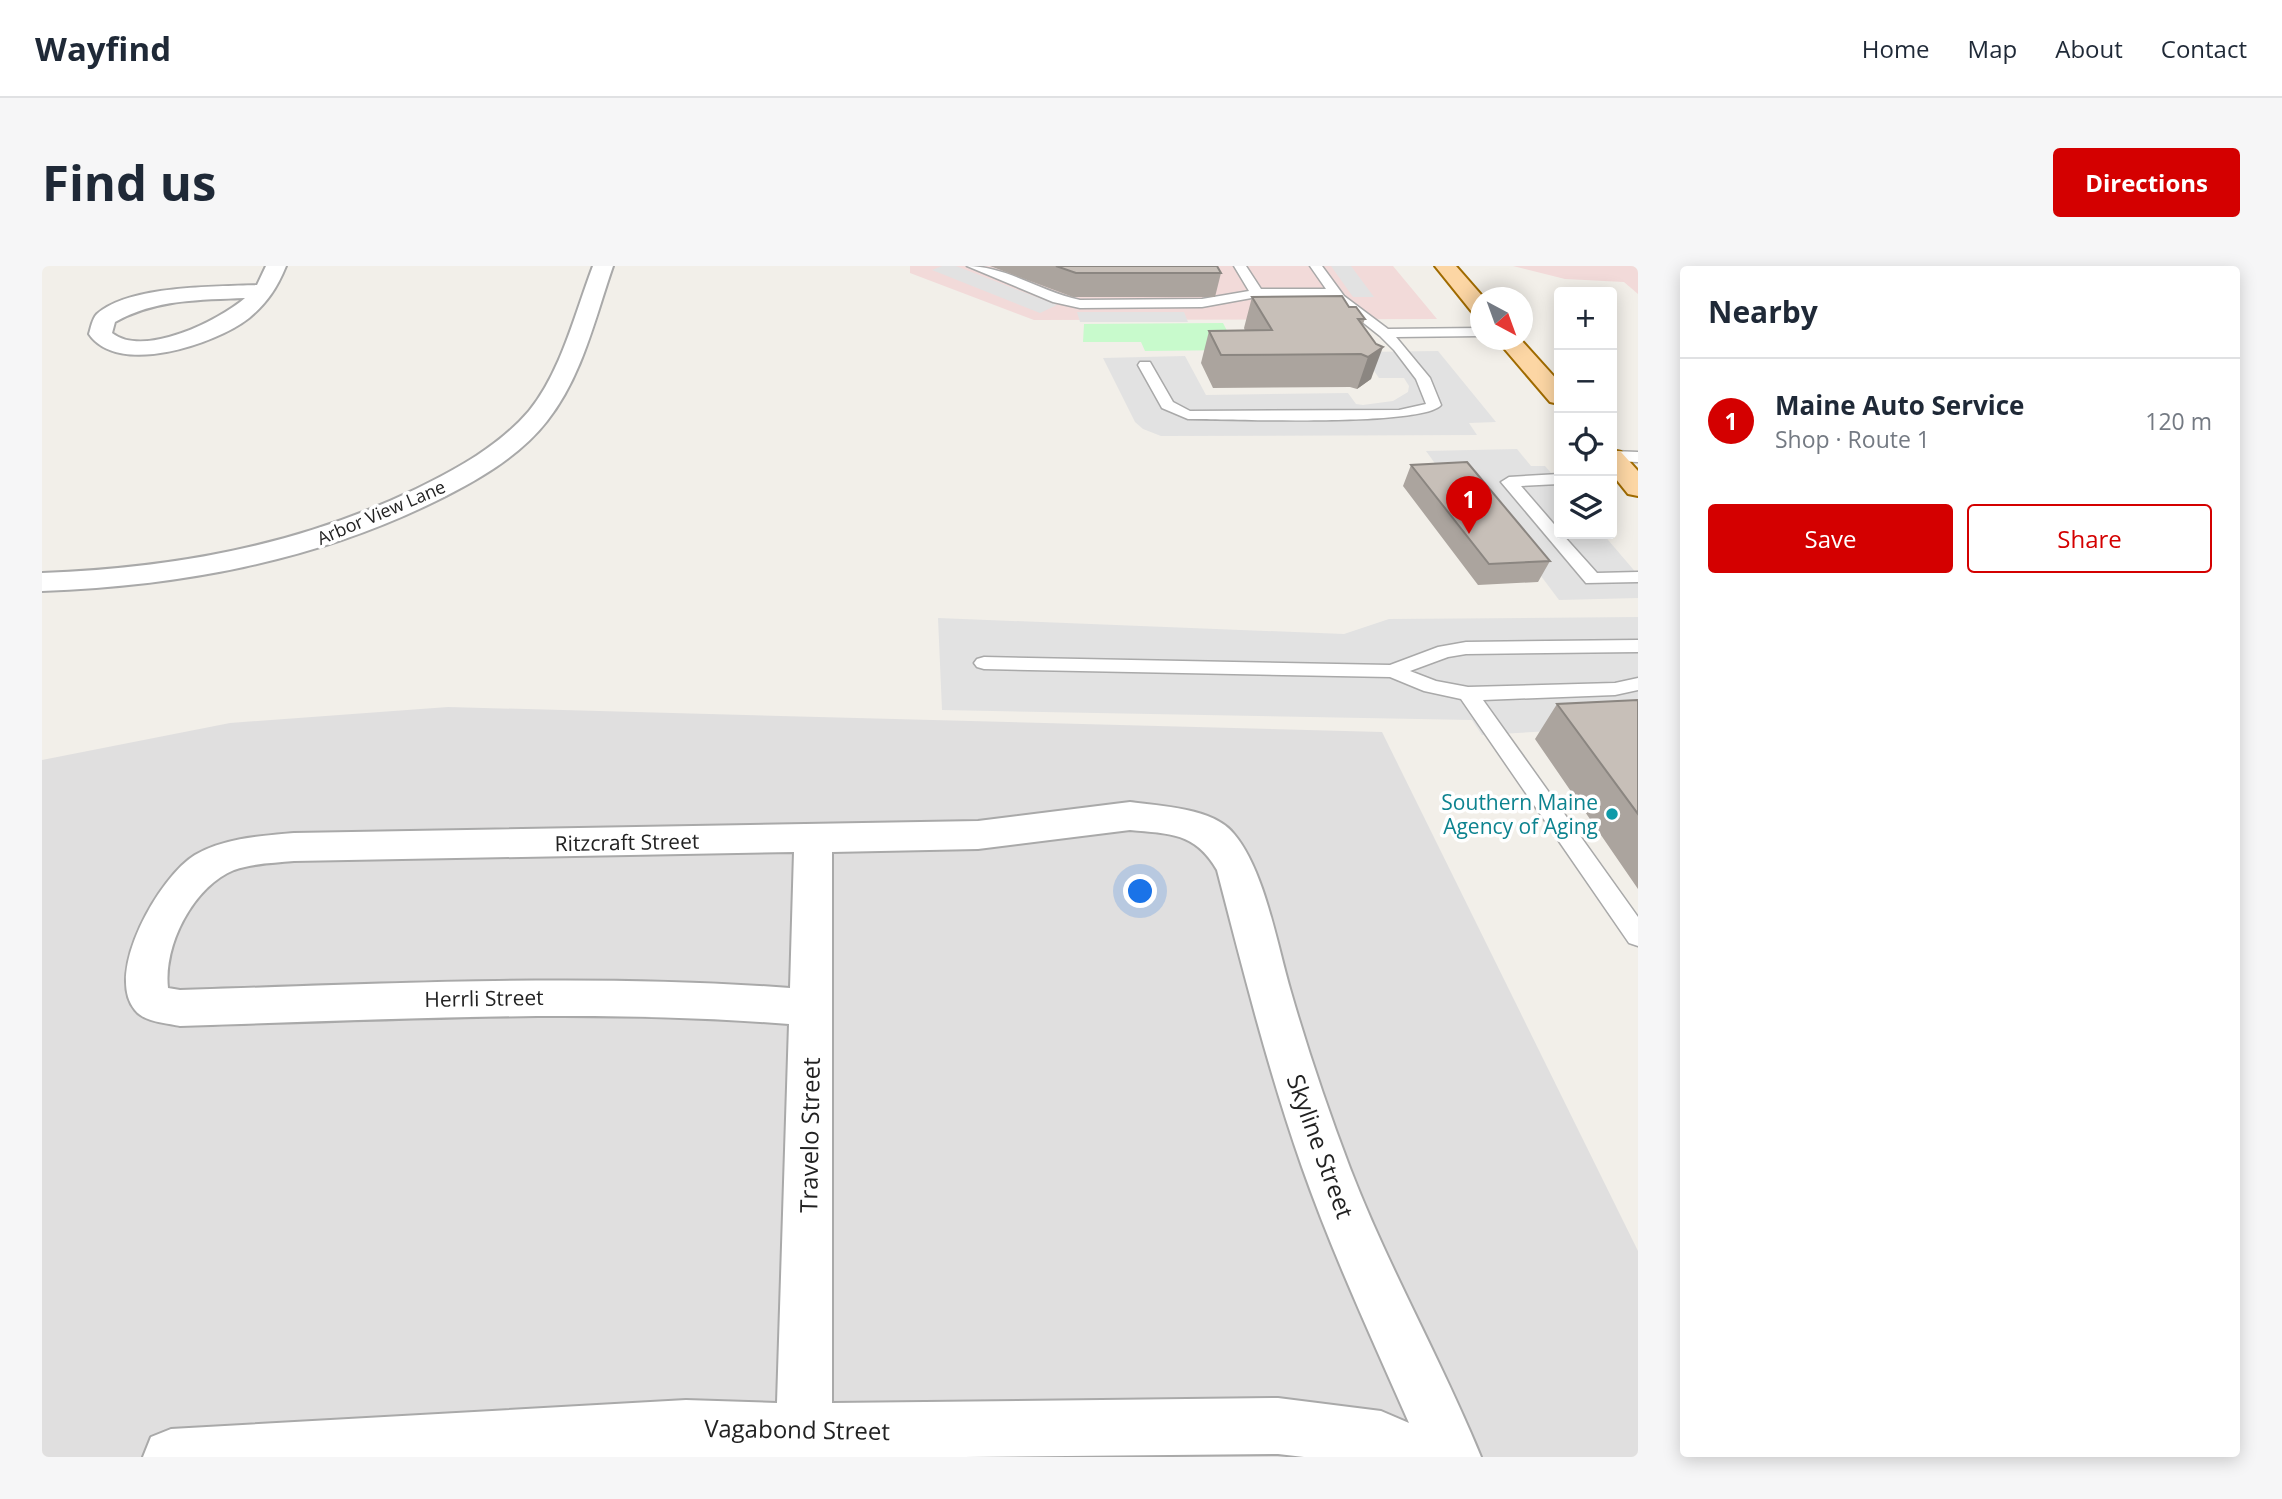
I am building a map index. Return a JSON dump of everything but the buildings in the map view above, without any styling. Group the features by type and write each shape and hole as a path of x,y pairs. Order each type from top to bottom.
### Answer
{"main road":[{"path":"1445,266 1470,295"},
{"path":"1518,350 1554,391"}],"street":[{"path":"264,291 173,296 137,303 105,320 100,334 109,343 132,347 181,342 228,321 264,291 276,266"},
{"name":"Arbor View Lane","path":"42,582 130,578 237,561 327,537 398,509 450,484 510,444 539,415 559,378 603,266"},
{"name":"Ritzcraft Street","path":"156,1003 149,997 146,973 151,951 171,904 186,883 205,867 243,851 295,847 978,835 1130,816 1177,821 1207,832"},
{"name":"Skyline Street","path":"1207,832 1220,842 1236,869 1278,1022 1326,1167 1369,1274 1453,1457"},
{"name":"Travelo Street","path":"804,1444 813,838"},
{"name":"Herrli Street","path":"156,1003 180,1008 374,1000 567,997 710,1000 811,1008"},
{"name":"Vagabond Street","path":"171,1457 686,1428 804,1444 1278,1426 1381,1439 1419,1457"}],"lane":[{"path":"974,266 1058,299 1080,304 1202,303 1257,293 1336,293"},
{"path":"1240,266 1257,293"},
{"path":"1145,365 1167,405 1188,415 1399,414 1434,405 1433,395 1397,345 1339,299 1316,266"},
{"path":"1385,333 1470,332"},
{"path":"1554,478 1509,482 1554,535"},
{"path":"1558,539 1592,579 1638,578"},
{"path":"1392,671 1445,651 1466,648 1638,646"},
{"path":"985,663 1392,671 1432,686 1468,694 1615,689 1638,684"},
{"path":"1468,694 1638,936"}],"shaded area":[{"path":"910,266 1393,266 1437,319 1034,320 910,273"},
{"path":"942,266 956,266 1057,305 1040,313 932,270"},
{"path":"1331,266 1351,266 1374,297 1353,297"},
{"path":"1513,266 1638,266 1638,294 1624,282 1565,279"},
{"path":"1077,312 1184,312 1188,322 1080,322"},
{"path":"1438,351 1496,422 1469,423 1477,435 1161,436 1143,429 1135,422 1103,358 1185,356 1206,395 1348,393 1356,404 1363,405 1393,401 1408,392 1409,386 1404,378 1379,378 1361,352"},
{"path":"1517,449 1531,466 1545,466 1554,476 1554,539 1607,539 1638,575 1638,598 1559,600 1466,476 1444,476 1426,451"},
{"path":"1638,617 1638,712 1569,730 1482,735 1472,720 942,710 938,618 1344,634 1389,619"},
{"path":"448,707 1382,732 1638,1251 1638,1457 42,1457 42,760 230,723"}],"green space":[{"path":"1223,323 1237,350 1145,351 1141,342 1083,342 1084,324"}],"place":[{"name":"Maine Auto Service","path":"1469,534"},
{"name":"Southern Maine Agency of Aging","path":"1612,814"}]}
